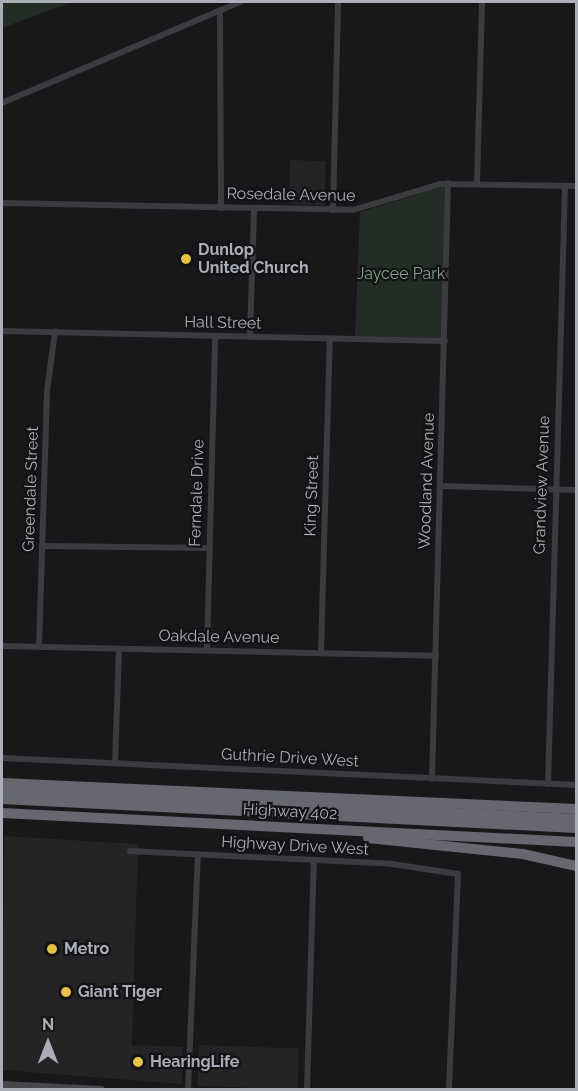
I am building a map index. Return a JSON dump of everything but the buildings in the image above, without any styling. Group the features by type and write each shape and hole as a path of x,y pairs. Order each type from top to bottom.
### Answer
{"highway":[{"path":"2,783 576,809"},
{"name":"Highway 402","path":"2,791 576,819"},
{"path":"2,799 576,828"},
{"name":"Highway 402","path":"2,813 576,842"},
{"path":"173,821 489,850 576,866"}],"main road":[{"path":"2,1085 100,1089"}],"street":[{"path":"2,103 240,2"},
{"path":"333,210 338,2"},
{"path":"477,183 482,2"},
{"path":"220,10 221,208"},
{"name":"Rosedale Avenue","path":"2,203 333,210 373,207 448,183 576,186"},
{"name":"Woodland Avenue","path":"432,779 448,183"},
{"name":"Grandview Avenue","path":"548,784 564,186"},
{"path":"250,337 254,208"},
{"name":"Hall Street","path":"2,331 445,341"},
{"name":"Greendale Street","path":"39,647 47,391 55,332"},
{"name":"Ferndale Drive","path":"207,650 215,336"},
{"name":"King Street","path":"321,653 330,339"},
{"path":"441,486 576,490"},
{"path":"42,546 209,548"},
{"name":"Oakdale Avenue","path":"2,646 436,656"},
{"path":"115,763 119,649"},
{"name":"Guthrie Drive West","path":"2,758 576,785"},
{"name":"Highway Drive West","path":"130,851 314,860 458,874 449,1089"},
{"path":"188,1089 198,854"},
{"path":"307,1089 314,860"}],"shaded area":[{"path":"290,160 326,161 324,205 288,204"},
{"path":"4,836 138,844 132,1045 183,1047 182,1084 2,1070"},
{"path":"199,1045 299,1048 298,1089 198,1086"}],"green space":[{"path":"2,2 72,2 2,28"},
{"name":"Jaycee Park","path":"445,186 443,338 355,336 360,212"}],"place":[{"name":"Dunlop United Church","path":"186,259"},
{"name":"Metro","path":"52,949"},
{"name":"Giant Tiger","path":"66,992"},
{"name":"HearingLife","path":"138,1062"}]}
